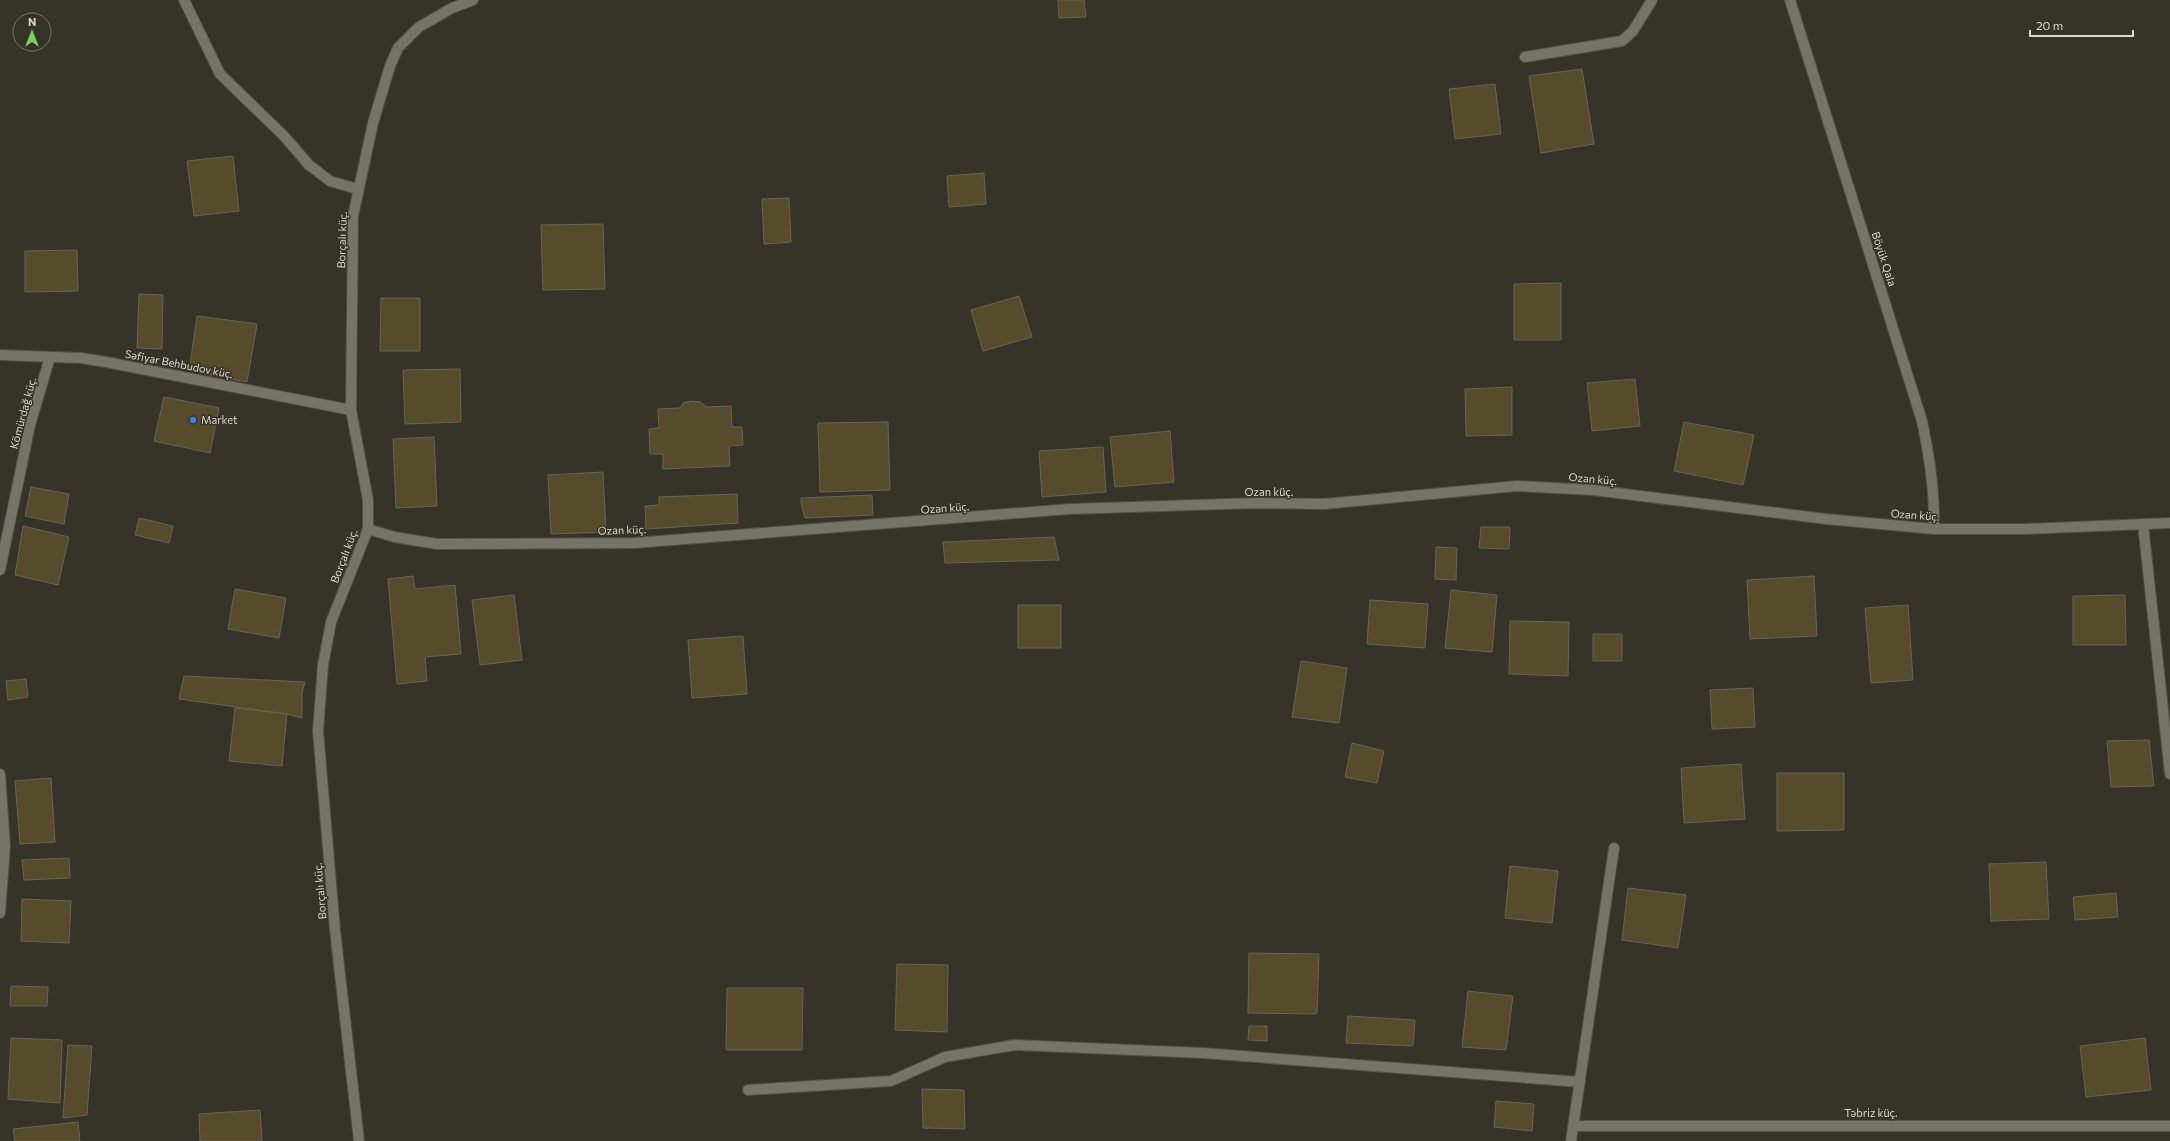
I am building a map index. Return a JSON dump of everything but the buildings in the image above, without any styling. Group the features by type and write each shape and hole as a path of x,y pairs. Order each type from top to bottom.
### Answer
{"street":[{"path":"184,0 220,74 284,136 309,165 330,181 358,190"},
{"name":"Borçalı küç.","path":"359,1141 335,930 318,732 323,665 331,622 368,530 368,500 351,410 353,216 373,123 390,66 398,48 419,27 452,8 473,0"},
{"path":"1525,56 1622,41 1633,31 1652,0"},
{"name":"Böyük Qala","path":"1790,0 1922,421 1932,466 1935,501 1934,529"},
{"name":"Səfiyar Behbudov küç.","path":"0,355 50,357 106,362 351,410"},
{"name":"Kömürdağ küç.","path":"0,570 30,425 50,357"},
{"name":"Ozan küç.","path":"368,530 394,537 437,544 634,543 1070,509 1257,503 1324,504 1517,486 1593,490 1826,519 1934,529 2025,530 2170,523"},
{"path":"2144,524 2170,774"},
{"path":"0,774 5,846 0,913"},
{"path":"1571,1141 1614,848"},
{"path":"748,1090 892,1081 944,1057 1014,1045 1203,1053 1580,1082"},
{"name":"Təbriz küç.","path":"1572,1126 2170,1126"}],"place":[{"name":"Market","path":"193,420"}]}
